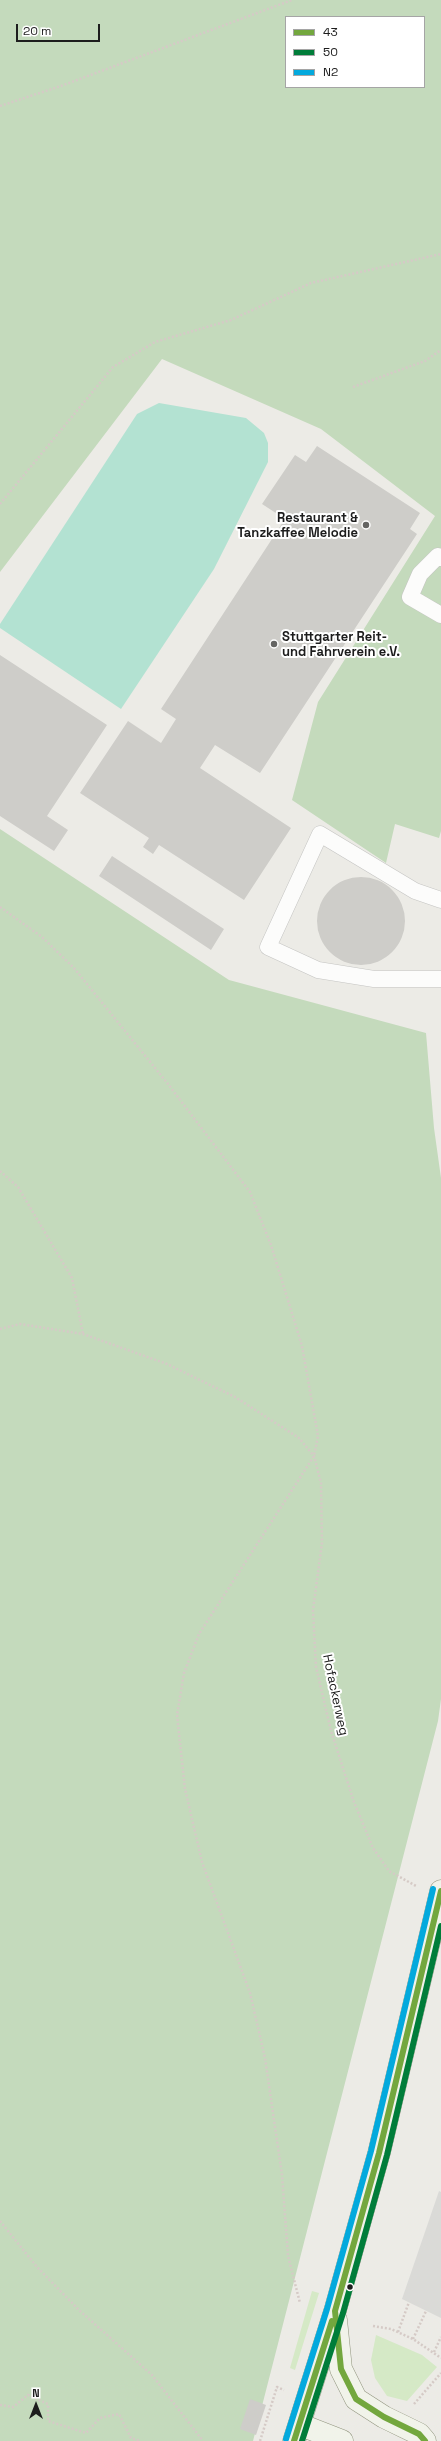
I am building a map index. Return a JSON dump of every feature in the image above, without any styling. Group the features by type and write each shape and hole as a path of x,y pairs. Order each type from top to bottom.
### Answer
{"main road":[{"path":"342,2441 297,2433 335,2311 378,2152 441,1891"},
{"path":"335,2311 341,2369 356,2399 389,2420 419,2434 425,2441"}],"lane":[{"path":"441,558 438,556 420,574 410,597 441,615"},
{"path":"441,900 415,890 320,834 268,947 318,970 374,979 441,979"}],"path":[{"path":"0,106 61,86 292,0"},
{"path":"0,504 113,368 155,342 231,320 311,283 441,254"},
{"path":"353,387 425,361 441,350"},
{"path":"0,907 42,936 74,968 168,1084 250,1192 271,1245 302,1346 318,1436 314,1456 199,1634 184,1673 177,1715 185,1789 202,1862 250,1994 265,2058 282,2176 288,2256 300,2303"},
{"path":"0,1171 18,1187 72,1278 83,1334"},
{"path":"0,1329 20,1324 83,1334 167,1364 235,1397 299,1438 314,1456"},
{"name":"Hofackerweg","path":"314,1456 320,1483 322,1543 313,1610 315,1653 316,1667 331,1731 354,1802 373,1848 389,1871 415,1886 441,1891"},
{"path":"0,2221 37,2266 79,2310 152,2375 203,2441"},
{"path":"398,2332 409,2302"},
{"path":"413,2339 426,2311"},
{"path":"373,2326 398,2332 413,2339 441,2358"},
{"path":"434,2352 441,2338"},
{"path":"412,2407 441,2373"},
{"path":"260,2441 276,2387"},
{"path":"0,2405 13,2407 28,2395 48,2404 48,2421 86,2433 100,2418 119,2414 131,2438 140,2441"}],"green space":[{"path":"0,0 441,0 441,831 439,838 395,824 386,863 292,800 318,702 435,516 321,429 162,359 0,572"},
{"path":"159,403 246,418 264,433 268,443 268,462 214,569 121,709 0,628 0,624 137,414"},
{"path":"0,829 229,980 426,1033 434,1128 441,1178 441,1699 438,1721 253,2441 0,2441"},
{"path":"312,2291 319,2293 295,2370 290,2368"},
{"path":"376,2335 422,2355 437,2367 407,2401 387,2396 375,2378 371,2360"}],"shaded area":[{"path":"439,2191 441,2192 441,2318 402,2299"}],"building":[{"name":"Stuttgarter Reit- und Fahrverein e.V.","path":"317,446 420,513 410,529 417,534 260,773 215,745 200,768 291,828 244,900 159,845 153,854 143,847 149,838 80,793 128,721 161,743 176,719 161,709 285,519 262,504 295,455 306,462"},
{"path":"0,655 107,725 47,816 68,830 54,851 0,816"},
{"path":"112,856 224,929 211,950 99,876"},
{"path":"361,877 378,880 392,890 402,904 405,921 402,938 392,952 378,962 361,965 344,962 330,952 320,938 317,921 320,904 330,890 344,880"},
{"path":"250,2399 266,2405 256,2435 240,2429"}],"transit line":[{"name":"N2","path":"286,2439 327,2309 371,2151 433,1889"},
{"name":"43","path":"425,2441 419,2434 384,2417 356,2399 341,2369 335,2311 379,2153 441,1891"},
{"name":"50","path":"302,2441 343,2313 387,2155 441,1926"},
{"name":"43","path":"294,2441 332,2321"}],"place":[{"name":"Restaurant & Tanzkaffee Melodie","path":"366,525"},
{"name":"Stuttgarter Reit- und Fahrverein e.V.","path":"274,644"}]}
